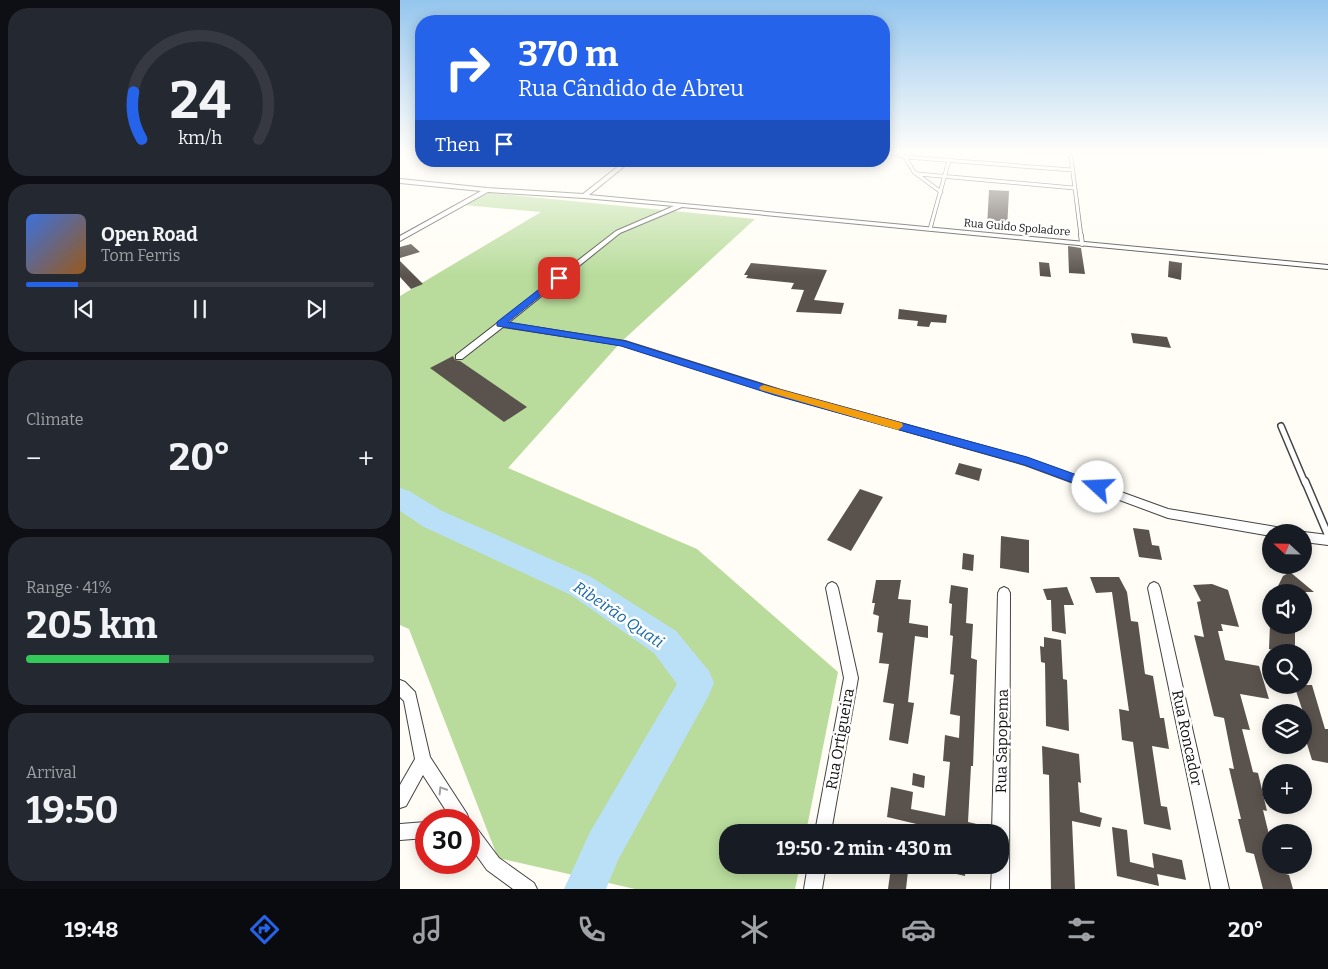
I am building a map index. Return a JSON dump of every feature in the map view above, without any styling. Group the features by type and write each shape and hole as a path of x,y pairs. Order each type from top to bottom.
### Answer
{"street":[{"path":"400,239 481,193"},
{"name":"Rua Guido Spoladore","path":"543,193 1328,267"},
{"path":"584,196 587,193"},
{"path":"460,357 618,232 680,206"},
{"path":"500,324 622,343 778,392 1027,462 1168,513 1262,530"},
{"path":"1312,538 1328,540"},
{"name":"Rua Ortigueira","path":"824,824 851,678 832,588"},
{"name":"Rua Roncador","path":"1154,588 1220,889"},
{"name":"Rua Sapopema","path":"1000,889 1004,593"},
{"path":"400,687 410,696 423,760 454,809"},
{"path":"400,800 423,760"},
{"path":"400,832 415,831"},
{"path":"480,847 493,864 528,889"},
{"path":"813,889 816,874"}],"lane":[{"path":"930,229 941,193"},
{"path":"1075,193 1082,244"},
{"path":"1281,426 1328,535"}],"green space":[{"path":"488,193 494,193 755,219 621,342 508,468 697,549 838,672 808,824 719,824 719,874 798,874 795,889 635,889 498,858 409,629 400,625 400,296 541,212 464,205"}],"building":[{"path":"989,193 1009,193 1007,229 987,227"},
{"path":"411,244 420,252 400,258 400,247"},
{"path":"1068,246 1081,248 1085,274 1069,273"},
{"path":"400,261 423,284 411,289 400,277"},
{"path":"1169,261 1182,263 1181,280 1168,277"},
{"path":"1039,262 1049,263 1051,277 1040,276"},
{"path":"751,263 827,270 814,300 844,303 841,314 796,312 804,290 791,289 794,283 746,278 748,275 744,275"},
{"path":"899,309 947,315 946,323 931,322 929,327 917,326 918,321 898,319"},
{"path":"1131,333 1167,337 1171,348 1133,343"},
{"path":"453,356 455,360 460,361 527,407 504,422 430,368"},
{"path":"959,463 982,469 979,481 955,474"},
{"path":"860,489 883,497 851,551 827,540"},
{"path":"1133,528 1149,530 1152,545 1159,546 1162,560 1139,557"},
{"path":"1001,536 1029,540 1029,573 1000,568"},
{"path":"963,553 974,555 973,571 962,569"},
{"path":"1292,574 1304,584 1279,584 1283,576"},
{"path":"1090,577 1119,577 1127,592 1131,621 1138,622 1145,674 1153,676 1160,718 1164,718 1169,749 1152,746 1161,806 1167,807 1171,830 1144,824 1133,742 1122,740 1119,709 1129,711 1112,592 1096,593"},
{"path":"876,580 901,580 898,599 911,600 909,623 928,626 928,638 915,636 908,702 914,703 908,744 889,740 894,704 883,702 889,664 879,663 883,633 877,632 879,616 873,614 875,603 872,603"},
{"path":"1212,584 1228,590 1239,627 1221,624 1223,631 1218,631 1225,660 1259,666 1262,676 1262,694 1267,694 1269,699 1240,694 1250,730 1242,729 1253,772 1258,773 1262,790 1262,814 1264,814 1266,824 1262,824 1262,874 1289,875 1293,889 1263,889 1254,854 1246,852 1238,819 1241,819 1229,768 1234,769 1224,718 1214,716 1194,635 1204,637 1197,602 1201,601 1193,585"},
{"path":"951,585 968,588 966,623 973,624 971,658 977,660 973,766 971,766 968,822 977,824 917,824 887,817 891,787 913,792 911,809 945,816 950,762 943,761 945,735 959,738 960,716 950,714 954,675 950,674 953,636 950,635 952,604 949,603"},
{"path":"1067,587 1074,605 1064,605 1066,634 1052,631 1051,600 1047,600 1043,589"},
{"path":"1270,634 1295,634 1295,644 1269,644"},
{"path":"1044,637 1061,640 1063,679 1067,680 1069,731 1046,726 1045,663 1041,662 1040,646 1044,647"},
{"path":"1312,685 1325,729 1328,729 1328,763 1312,760 1310,754 1312,754 1312,704 1300,704 1297,694 1312,694"},
{"path":"1042,746 1079,754 1080,812 1102,818 1100,827 1072,821 1075,889 1051,889 1049,775 1043,774"},
{"path":"913,773 925,776 924,788 912,785"},
{"path":"1112,827 1127,830 1130,862 1154,868 1152,853 1182,860 1186,880 1157,874 1159,886 1117,876"},
{"path":"890,874 908,874 906,889 888,889"}],"waterway":[{"name":"Ribeirão Quati","path":"400,498 433,519 581,586 665,642 697,683 604,846 585,889"}],"slow traffic":[{"path":"764,388 898,426"}],"route":[{"path":"559,278 500,324 622,343 778,392 1027,462 1098,487"}]}
